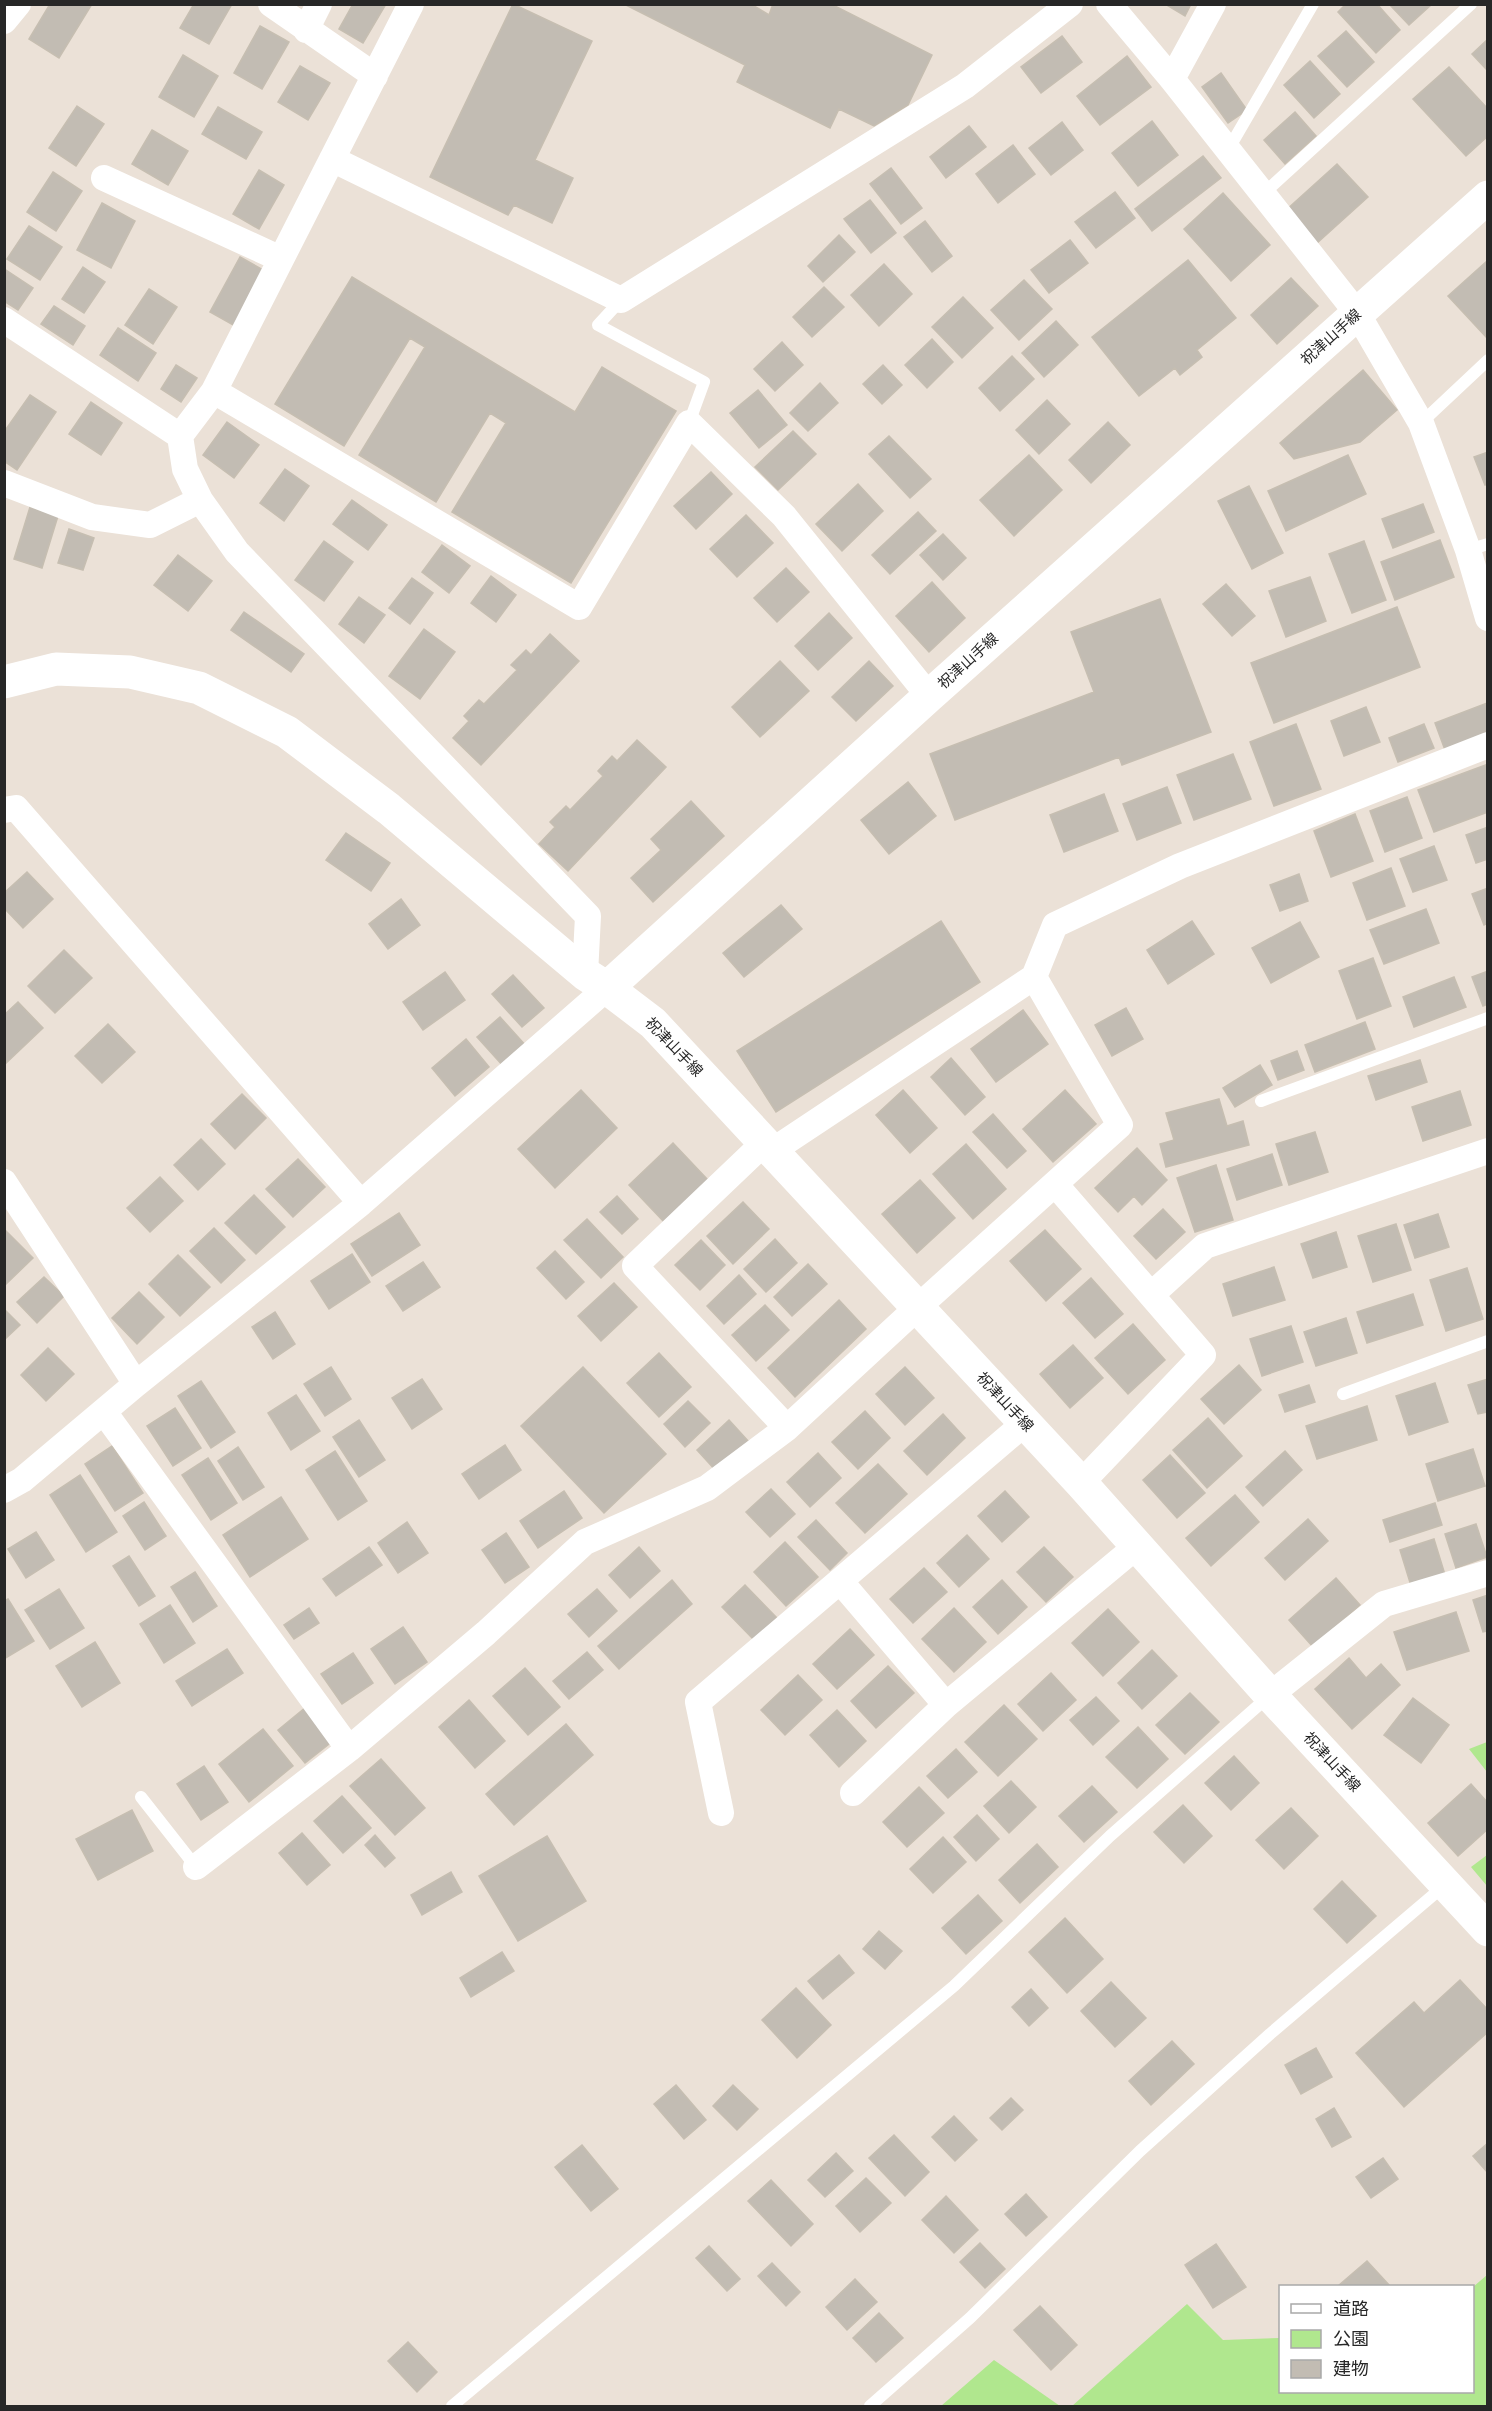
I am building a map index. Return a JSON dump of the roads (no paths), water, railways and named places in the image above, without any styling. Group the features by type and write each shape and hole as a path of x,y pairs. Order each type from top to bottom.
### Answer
{"street":[{"path":"4,21 18,4"},
{"path":"271,4 375,76"},
{"path":"306,30 319,4"},
{"path":"411,4 214,391 180,436 185,470 200,500 237,552 588,916 596,981"},
{"path":"332,159 621,300 965,86 1070,4"},
{"path":"1109,4 1357,314 1421,423 1478,547 1488,618"},
{"path":"1172,80 1213,4"},
{"path":"104,178 282,259"},
{"name":"祝津山手線","path":"1488,196 929,696 596,981 653,1023 1025,1423 1270,1695 1488,1930"},
{"path":"4,320 180,436"},
{"path":"214,391 579,607 689,423 784,516 929,696"},
{"path":"4,483 92,517 150,525 200,500"},
{"path":"4,682 56,669 130,672 199,688 287,732 389,809 596,981"},
{"path":"787,1428 635,1266 768,1147 1034,977 1055,925 1180,866 1488,745"},
{"path":"4,810 16,808 361,1203"},
{"path":"196,1867 349,1749 486,1633 585,1542 707,1488 787,1428 1120,1125 1034,977"},
{"path":"4,1509 13,1485 361,1203 596,981"},
{"path":"1151,1295 1205,1246 1488,1151"},
{"path":"4,1182 136,1384"},
{"path":"1055,1184 1203,1355 1081,1484"},
{"path":"104,1412 349,1749"},
{"path":"721,1813 698,1702 1025,1423"},
{"path":"853,1793 946,1705 1137,1546"},
{"path":"1270,1695 1384,1604 1488,1574"},
{"path":"840,1581 946,1705"}],"lane":[{"path":"1228,150 1313,4"},
{"path":"1263,194 1471,4"},
{"path":"621,300 598,325 704,382 689,423"},
{"path":"1421,423 1488,360"},
{"path":"1261,1101 1488,1018"},
{"path":"1342,1394 1488,1341"},
{"path":"452,2406 954,1986 1110,1836 1270,1695"},
{"path":"141,1797 196,1867"},
{"path":"870,2406 970,2318 1140,2151 1270,2034 1446,1884"}]}
